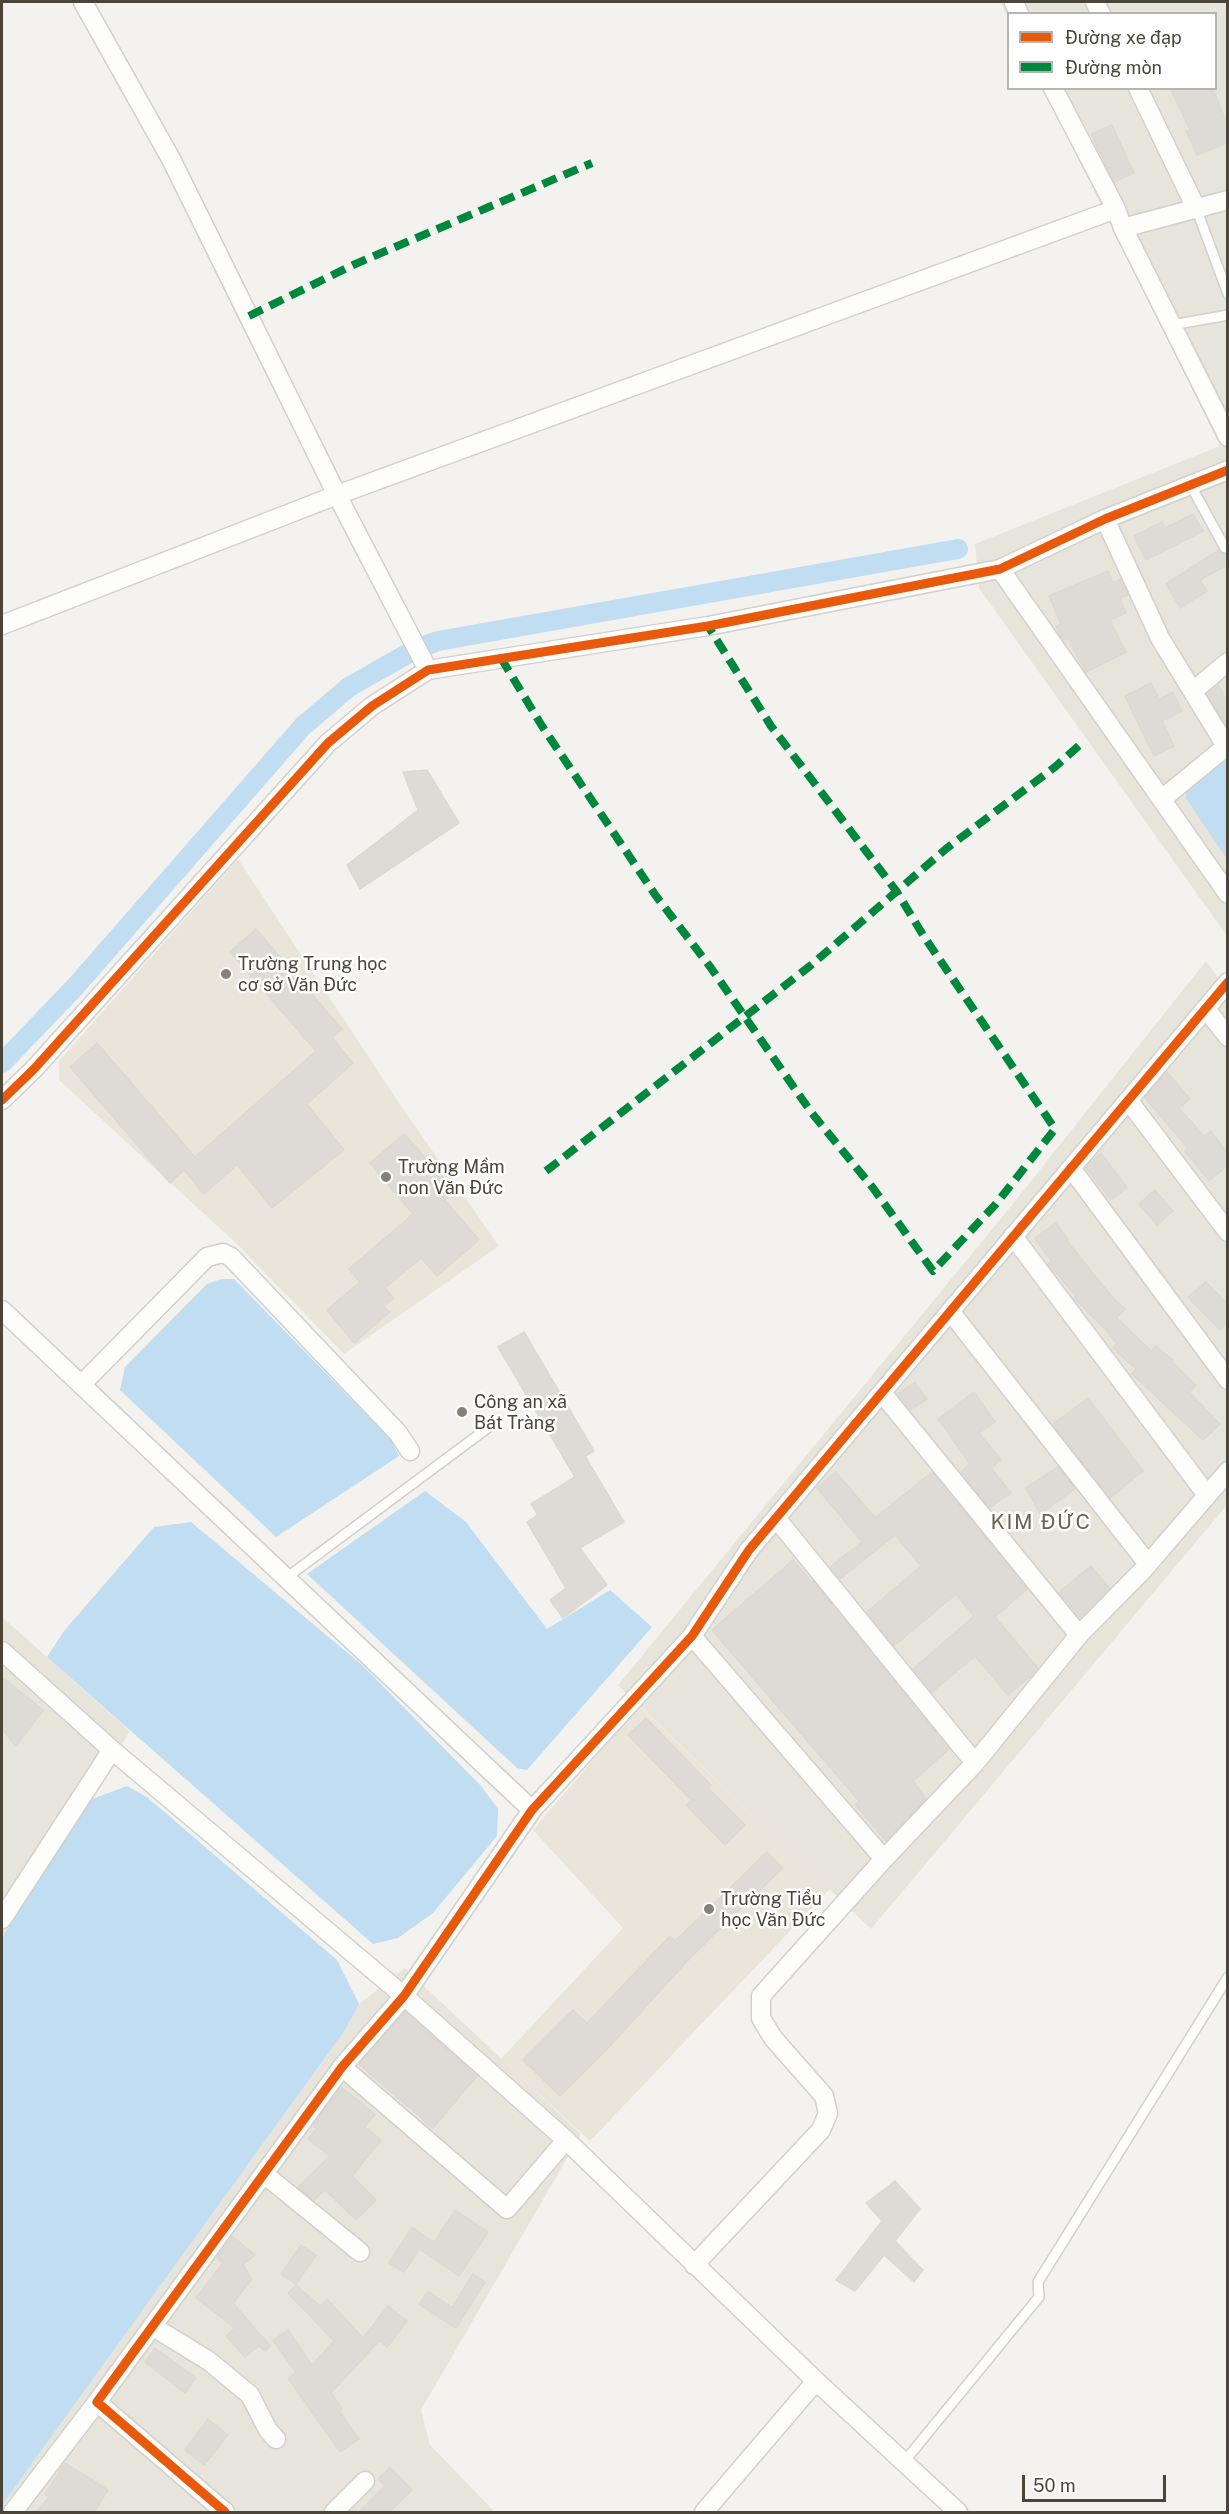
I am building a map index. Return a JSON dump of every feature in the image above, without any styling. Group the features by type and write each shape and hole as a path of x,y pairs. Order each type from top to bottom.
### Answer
{"street":[{"path":"83,2 171,159 337,495 425,665"},
{"path":"1054,90 1116,209 1123,228 1227,437"},
{"path":"1138,90 1197,208"},
{"path":"1123,228 1227,200"},
{"path":"2,625 337,495 1116,209"},
{"path":"2,1100 33,1069 328,743 425,665 708,626 1000,569 1105,519 1227,470"},
{"path":"1105,519 1160,638 1227,745 1162,799"},
{"path":"1000,569 1227,894"},
{"path":"1193,691 1227,662"},
{"path":"13,2512 97,2402 342,2067 404,1996 532,1810 692,1636 749,1550 1227,982"},
{"path":"1206,1009 1227,1037"},
{"path":"1128,1100 1227,1232"},
{"path":"1071,1168 1227,1380"},
{"path":"1013,1236 1207,1495"},
{"path":"81,1385 207,1257 223,1253 231,1257 398,1433 410,1450"},
{"path":"2,1310 532,1810"},
{"path":"950,1311 1148,1564"},
{"path":"882,1393 1079,1635"},
{"path":"694,2265 821,2130 828,2113 824,2096 772,2038 761,2018 761,1996 884,1859 975,1763 1079,1635 1148,1564 1227,1472"},
{"path":"776,1518 975,1763"},
{"path":"692,1636 884,1859"},
{"path":"2,1652 112,1750 404,1996 566,2140 816,2381 958,2512"},
{"path":"2,1919 112,1750"},
{"path":"342,2067 507,2209 566,2140"},
{"path":"264,2174 360,2252"},
{"path":"152,2326 209,2361 245,2391 276,2439"},
{"path":"704,2512 816,2381"},
{"path":"97,2402 225,2512"},
{"path":"334,2512 365,2481"}],"lane":[{"path":"1197,208 1227,294"},
{"path":"1172,325 1227,315"},
{"path":"1190,484 1225,548"},
{"path":"286,1578 489,1427"},
{"path":"904,2462 1039,2297 1038,2282 1227,1977"}],"shaded area":[{"path":"1001,2 1227,2 1227,936 979,588 975,544 1220,446 1044,90 1217,90 1217,12 1007,12 1007,16"},
{"name":"Trường Trung học cơ sở Văn Đức","path":"238,859 403,1109 499,1246 344,1354 238,1245 59,1080 59,1061"},
{"path":"1206,961 1228,991 1227,1505 871,1929 618,1685 1016,1200"},
{"path":"2,1617 130,1731 2,1938"},
{"name":"Trường Tiểu học Văn Đức","path":"639,1706 830,1889 590,2141 501,2059 623,1928 533,1830"},
{"path":"405,1968 581,2134 421,2410 430,2445 495,2512 2,2512 2,2505 345,2030 359,2004"}],"water":[{"path":"1227,755 1227,859 1186,798 1186,787"},
{"path":"221,1279 234,1279 391,1440 399,1456 276,1537 120,1390 125,1367 207,1284"},
{"path":"425,1491 466,1522 547,1629 610,1590 652,1627 527,1770 517,1768 307,1574"},
{"path":"191,1522 362,1665 481,1786 498,1809 497,1836 433,1913 398,1938 373,1944 47,1657 64,1631 154,1527"},
{"path":"127,1786 147,1797 337,1960 359,2004 345,2030 2,2505 2,1938 87,1801"}],"building":[{"path":"1171,90 1214,90 1227,125 1227,143 1197,155 1186,131 1190,130"},
{"path":"1112,125 1134,173 1114,182 1091,134"},
{"path":"1193,514 1203,531 1146,560 1134,536 1162,522 1165,528"},
{"path":"1219,550 1222,554 1227,554 1227,565 1200,580 1207,591 1180,608 1166,584"},
{"path":"1108,571 1113,583 1121,579 1128,595 1120,598 1126,613 1110,620 1126,652 1086,672 1068,638 1063,640 1061,637 1056,626 1061,624 1049,596"},
{"path":"1151,683 1159,699 1173,692 1182,711 1162,721 1174,746 1154,756 1125,696"},
{"path":"1218,685 1227,700 1227,727 1207,694"},
{"path":"427,770 459,823 360,889 347,865 418,810 403,772"},
{"path":"256,929 342,1029 332,1038 353,1063 307,1104 344,1150 272,1208 237,1165 204,1194 184,1170 170,1183 70,1067 97,1043 195,1157 316,1051 230,952"},
{"path":"1167,1072 1190,1099 1179,1108 1204,1136 1211,1131 1227,1152 1227,1166 1209,1181 1185,1151 1188,1148 1145,1098"},
{"path":"404,1134 456,1191 445,1200 479,1240 437,1276 421,1258 385,1288 394,1298 384,1306 390,1312 354,1343 327,1310 360,1282 349,1269 413,1214 370,1163"},
{"path":"1101,1153 1127,1188 1111,1200 1086,1168"},
{"path":"1155,1190 1173,1211 1157,1225 1139,1204"},
{"path":"1056,1223 1067,1241 1113,1298 1125,1309 1117,1318 1151,1351 1156,1346 1173,1360 1172,1362 1196,1385 1189,1392 1220,1424 1203,1440 1132,1374 1136,1369 1113,1348 1117,1343 1074,1298 1076,1296 1048,1264 1051,1261 1035,1238"},
{"path":"1206,1282 1227,1303 1227,1322 1220,1330 1188,1297"},
{"path":"524,1332 594,1451 585,1456 624,1522 580,1548 607,1585 563,1618 550,1600 566,1588 527,1522 538,1515 531,1504 575,1477 498,1347"},
{"path":"915,1383 927,1399 910,1410 898,1393"},
{"path":"974,1392 995,1422 979,1433 1001,1460 991,1468 1011,1493 990,1508 961,1472 970,1464 938,1419"},
{"path":"1088,1398 1143,1471 1110,1498 1053,1424"},
{"path":"1058,1467 1075,1489 1040,1514 1026,1488"},
{"path":"836,1472 875,1518 932,1472 1027,1589 995,1617 1038,1668 1032,1675 1008,1695 975,1656 932,1692 913,1669 974,1616 956,1594 894,1646 867,1612 921,1566 895,1535 840,1579 830,1567 862,1542 817,1488"},
{"path":"793,1560 811,1582 813,1581 949,1749 913,1781 926,1799 886,1841 855,1804 859,1801 712,1630"},
{"path":"1091,1566 1109,1588 1080,1618 1059,1592"},
{"path":"2,1677 43,1710 16,1746 2,1729"},
{"path":"646,1718 711,1785 708,1788 745,1825 725,1845 686,1805 691,1800 628,1735"},
{"path":"767,1852 783,1868 691,1957 610,2046 560,2096 523,2060 573,2010 587,2023 670,1936 675,1941"},
{"path":"405,2012 477,2076 433,2128 359,2064"},
{"path":"341,2087 375,2114 365,2127 381,2140 352,2176 376,2200 356,2220 325,2190 314,2200 298,2187 330,2156 308,2139 317,2128 313,2126"},
{"path":"895,2181 920,2209 895,2241 923,2270 914,2282 884,2255 855,2291 836,2280 882,2221 866,2203"},
{"path":"455,2210 488,2232 459,2276 419,2249 404,2272 389,2263 412,2227 434,2242"},
{"path":"232,2236 255,2255 243,2265 252,2279 233,2303 270,2346 265,2351 259,2346 245,2357 226,2336 235,2328 196,2298 223,2263 217,2258"},
{"path":"301,2245 316,2255 296,2284 281,2274"},
{"path":"473,2274 485,2282 456,2328 419,2304 428,2291 452,2307"},
{"path":"296,2285 320,2306 327,2299 363,2338 388,2306 407,2321 387,2347 379,2341 331,2393 342,2409 339,2411 359,2439 340,2452 288,2378 296,2373 273,2340 288,2330 312,2365 334,2341 288,2293"},
{"path":"155,2348 196,2378 185,2393 145,2362"},
{"path":"208,2419 228,2435 204,2465 185,2450"},
{"path":"65,2463 108,2490 94,2512 36,2512 49,2497 45,2495"},
{"path":"390,2467 412,2490 389,2512 359,2512 385,2486 378,2479"}],"waterway":[{"path":"2,1063 75,987 303,726 349,687 416,649 438,641 958,549"}],"marked path":[{"path":"249,316 353,265 592,163"},
{"path":"501,658 542,726 656,896 711,968 811,1112 873,1188 933,1271 995,1205 1055,1129 923,935 897,892 771,726 708,626"},
{"path":"546,1171 810,966 947,848 1055,767 1084,741"}],"cycle path":[{"path":"2,1100 34,1069 328,743 372,706 428,670 708,626 1000,569 1105,519 1228,470"},
{"path":"225,2512 97,2402 342,2067 404,1996 532,1810 692,1636 749,1550 1228,982"}],"place":[{"name":"Trường Trung học cơ sở Văn Đức","path":"226,974"},
{"name":"Trường Mầm non Văn Đức","path":"386,1177"},
{"name":"Công an xã Bát Tràng","path":"462,1412"},
{"name":"Trường Tiểu học Văn Đức","path":"709,1909"}],"district":[{"name":"KIM ĐỨC","path":"1041,1523"}]}
